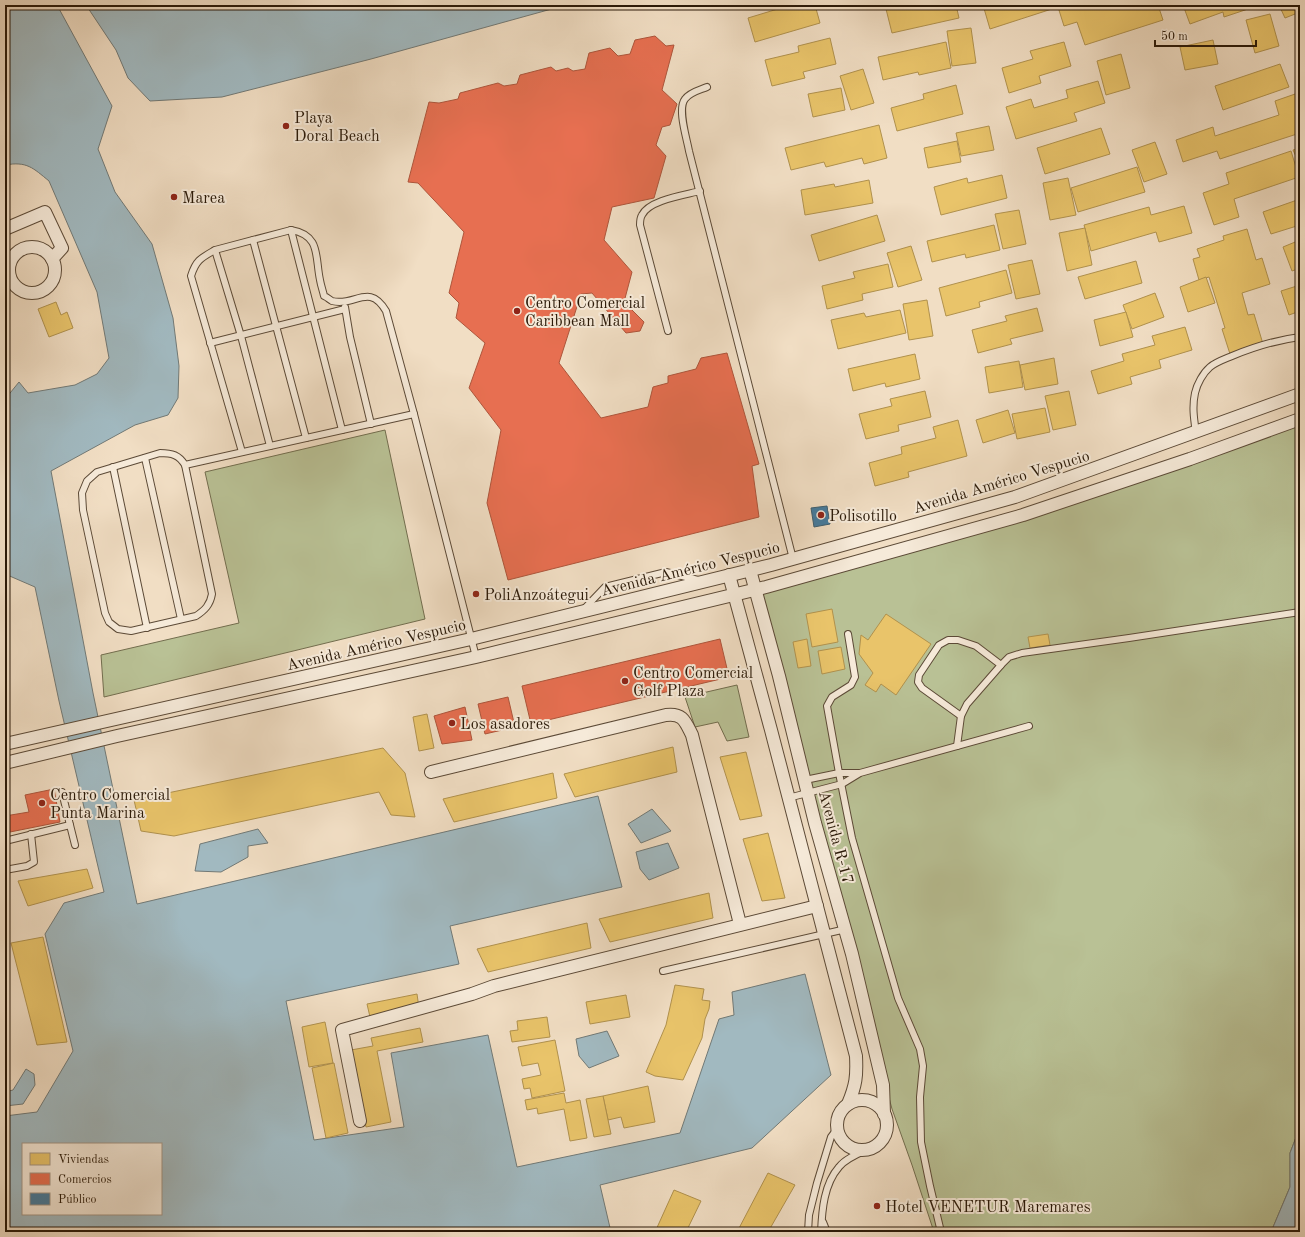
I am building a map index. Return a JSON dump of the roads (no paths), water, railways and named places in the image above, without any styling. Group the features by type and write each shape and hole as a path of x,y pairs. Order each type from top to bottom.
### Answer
{"street":[{"path":"5,229 45,212 62,248 52,259"},
{"path":"36,247 45,251 52,259 55,267 51,282 43,290 34,293 25,292 18,288 7,277 11,259 15,253 24,248 36,247"},
{"name":"Avenida Américo Vespucio","path":"5,744 471,639 793,559 1015,497 1196,433 1300,394"},
{"name":"Avenida Américo Vespucio","path":"5,763 118,736 476,657 755,590 1023,515 1190,459 1300,419"},
{"name":"Avenida R-17","path":"750,570 815,823 846,929 883,1085 886,1128 885,1134 871,1148"},
{"path":"729,575 818,906 856,1056 857,1076 855,1089 848,1104"},
{"path":"431,772 674,714 684,719 692,735 740,924"},
{"path":"360,1121 342,1030 472,994 494,986 740,924 818,906"},
{"path":"856,1056 875,1051"},
{"path":"871,1148 854,1148 841,1139 837,1129 838,1116 842,1109 848,1104 864,1100 873,1102 880,1107 884,1114"}],"lane":[{"path":"707,87 690,94 684,100 682,108 690,151 793,559"},
{"path":"668,331 640,225 642,215 647,209 656,203 700,191"},
{"path":"291,230 342,430"},
{"path":"242,452 191,276 195,264 204,256 215,250 291,230 301,232 309,238 315,246 320,281 324,296 332,301 344,301 364,296 373,298 381,302 386,311 476,657"},
{"path":"253,240 306,438"},
{"path":"215,250 241,336 270,446"},
{"path":"344,301 350,337 371,424"},
{"path":"210,343 346,309"},
{"path":"1196,433 1193,407 1195,392 1202,378 1211,367 1224,359 1258,346 1285,338 1300,336"},
{"path":"185,465 414,414"},
{"path":"160,453 171,453 180,457 185,465 212,594 210,603 205,610 196,616 131,631 118,629 109,622 105,613 93,558 83,510 82,494 87,481 98,472 160,453"},
{"path":"145,458 181,619"},
{"path":"113,467 147,628"},
{"path":"581,612 605,587 620,583 666,572 704,582"},
{"path":"957,746 961,716 967,704 1009,657 1022,653 1300,612"},
{"path":"848,634 855,677 851,685 832,697 827,706 852,838 898,998 920,1049 923,1066 920,1097 921,1142 941,1232"},
{"path":"961,716 922,688 918,682 919,675 939,645 948,640 958,640 976,646 1001,665"},
{"path":"805,780 839,773 860,773 1029,726"},
{"path":"788,798 842,784 860,773"},
{"path":"62,792 75,845"},
{"path":"5,841 70,825"},
{"path":"5,870 28,866 34,862 32,834"},
{"path":"663,971 846,929"},
{"path":"808,1232 809,1216 817,1183 831,1137 837,1129"},
{"path":"821,1232 824,1199 830,1180 839,1166 850,1158 871,1148"},
{"path":"822,1217 827,1232"}],"water":[{"path":"5,5 57,5 112,106 98,149 115,192 152,244 173,318 179,366 178,398 168,415 135,425 51,471 93,693 137,904 598,796 622,887 450,926 459,964 286,1001 314,1140 404,1127 391,1053 488,1035 517,1167 680,1133 719,1019 734,1015 732,992 805,974 831,1075 752,1148 600,1185 611,1232 5,1232 5,1116 37,1112 73,1051 45,934 64,903 104,892 59,701 35,587 5,574 6,398 19,382 28,393 75,385 97,374 109,358 97,292 49,181 34,169 24,165 5,165"},
{"path":"86,5 566,5 371,59 222,97 150,101 128,78 116,50"},
{"path":"652,809 671,831 641,843 628,824"},
{"path":"258,829 268,843 248,846 248,857 221,872 195,871 200,844"},
{"path":"668,843 679,868 649,880 640,869 636,852"},
{"path":"607,1031 619,1056 589,1068 579,1056 576,1039"},
{"path":"26,1069 34,1074 35,1085 23,1104 5,1106 5,1092 13,1090"},
{"path":"1300,1127 1300,1232 1271,1232 1290,1187 1290,1153"}],"place":[{"name":"Playa Doral Beach","path":"286,126"},
{"name":"Marea","path":"174,197"},
{"name":"Centro Comercial Caribbean Mall","path":"517,311"},
{"name":"Polisotillo","path":"821,515"},
{"name":"PoliAnzoátegui","path":"476,594"},
{"name":"Centro Comercial Golf Plaza","path":"625,681"},
{"name":"Los asadores","path":"452,723"},
{"name":"Centro Comercial Punta Marina","path":"42,803"},
{"name":"Hotel VENETUR Maremares","path":"877,1206"}]}
